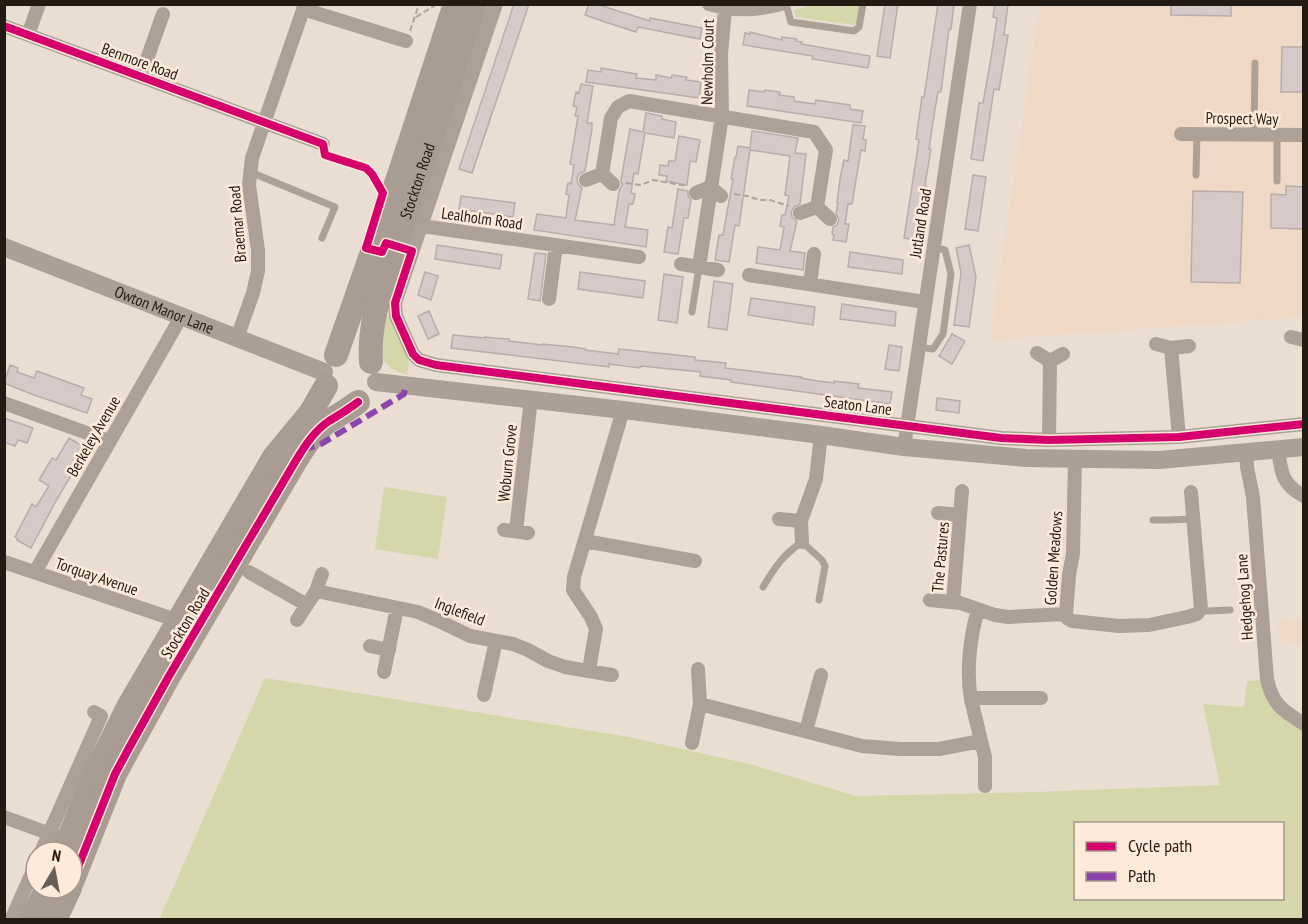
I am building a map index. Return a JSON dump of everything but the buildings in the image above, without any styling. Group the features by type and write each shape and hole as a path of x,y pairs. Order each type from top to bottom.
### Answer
{"highway":[{"name":"Stockton Road","path":"61,840 128,707 274,457 320,398 394,188 455,4"},
{"name":"Stockton Road","path":"374,372 372,332 375,312 413,223 476,4"},
{"path":"347,351 364,355 374,372 373,390 366,398 358,402 343,402 331,395 329,371 347,351"},
{"name":"Stockton Road","path":"84,852 115,774 129,748 294,462 317,432 358,402"},
{"path":"32,920 41,900"},
{"path":"55,920 64,900"}],"main road":[{"name":"Owton Manor Lane","path":"4,248 181,317 329,371"},
{"name":"Seaton Lane","path":"374,372 466,392 904,447 1026,458 1159,460 1304,447"}],"street":[{"path":"28,35 39,4"},
{"name":"Stockton Road","path":"413,354 396,316 395,303 413,223 496,4"},
{"path":"708,4 725,9 762,9 781,4"},
{"name":"Jutland Road","path":"904,447 970,4"},
{"path":"304,7 406,41"},
{"name":"Braemar Road","path":"237,338 253,293 258,271 258,250 249,185 252,158 304,7"},
{"name":"Newholm Court","path":"699,267 722,116 721,54 725,9"},
{"path":"141,76 163,14"},
{"name":"Benmore Road","path":"4,26 322,144"},
{"name":"Newholm Court","path":"602,174 611,118 618,107 629,101 814,132 826,150 817,207"},
{"name":"Prospect Way","path":"1181,134 1304,135"},
{"path":"586,180 602,174 617,183"},
{"path":"694,190 710,187 725,194"},
{"path":"797,210 817,207 830,219"},
{"name":"Lealholm Road","path":"413,223 639,257"},
{"path":"549,299 556,245"},
{"path":"810,284 814,254"},
{"path":"681,264 718,270"},
{"path":"749,275 925,302"},
{"name":"Berkeley Avenue","path":"34,572 181,317"},
{"path":"1156,344 1171,348 1189,346"},
{"path":"1171,348 1179,437"},
{"path":"1037,352 1056,357 1049,440"},
{"name":"Seaton Lane","path":"413,354 419,360 436,365 907,424 1001,438 1049,440 1179,437 1304,424"},
{"name":"Woburn Grove","path":"516,531 531,399"},
{"path":"4,403 109,441"},
{"path":"589,670 596,629 591,616 573,590 574,577 623,410"},
{"path":"802,542 801,521 816,479 821,435"},
{"path":"1278,449 1282,476 1295,492 1304,496"},
{"name":"Hedgehog Lane","path":"1246,452 1254,497 1267,680 1271,694 1279,707 1304,724"},
{"name":"Golden Meadows","path":"1075,459 1073,554 1066,618 1072,621 1135,626 1187,617 1197,614 1201,609"},
{"name":"The Pastures","path":"953,602 962,491"},
{"path":"1191,492 1201,609"},
{"name":"The Pastures","path":"938,513 960,515"},
{"path":"779,519 801,521"},
{"path":"585,541 695,561"},
{"path":"657,569 659,555"},
{"name":"Torquay Avenue","path":"4,562 179,621"},
{"path":"249,572 307,605"},
{"path":"297,620 316,591 322,574"},
{"name":"Inglefield","path":"316,591 418,612 470,636 513,644 557,664 612,675"},
{"name":"The Pastures","path":"930,600 953,602 1008,617 1066,614"},
{"path":"384,672 397,608"},
{"path":"978,610 971,638 971,698 985,756 985,786"},
{"path":"484,695 496,641"},
{"path":"370,646 389,650"},
{"path":"692,743 700,704 698,669"},
{"path":"806,732 821,675"},
{"path":"971,698 1041,698"},
{"path":"700,704 862,746 939,749 981,741"},
{"name":"Stockton Road","path":"61,840 101,716 94,712"},
{"path":"4,817 56,840"},
{"path":"11,920 24,891"}],"lane":[{"path":"786,4 791,22 854,32 859,27 863,4"},
{"path":"1254,135 1255,63"},
{"path":"1196,175 1197,134"},
{"path":"1277,135 1277,181"},
{"path":"250,172 335,207 322,238"},
{"path":"918,347 933,349 943,334 951,274 945,250 933,247"},
{"path":"692,312 699,267"},
{"path":"466,392 467,368"},
{"path":"1153,519 1193,519"},
{"path":"763,587 775,567 788,552 802,542 822,560 825,566 819,600"},
{"path":"1201,609 1230,610"}],"path":[{"path":"406,41 419,4"},
{"path":"414,18 437,4"},
{"path":"617,183 641,185 653,180 694,190"},
{"path":"725,194 770,200 797,210"}],"shaded area":[{"path":"1040,5 1303,5 1303,317 990,340"},
{"path":"1276,621 1303,622 1303,643 1283,642"}],"green space":[{"path":"814,5 861,5 858,22 854,25 796,17 794,10"},
{"path":"382,314 389,317 408,359 407,375 388,365 383,359 380,344"},
{"path":"384,487 447,497 438,559 375,549"},
{"path":"265,678 629,737 753,765 856,796 1220,785 1203,704 1244,707 1247,681 1261,680 1270,705 1281,717 1303,732 1303,919 159,920"}],"marked path":[{"path":"303,450 321,444 404,394 406,384"}],"cycle path":[{"path":"4,26 323,144 325,155 366,168 383,193 366,248 382,252 386,243 412,251 395,303 396,316 413,354 419,360 436,365 1001,438 1049,440 1179,437 1304,424"},
{"path":"84,852 115,774 169,676 295,462 319,430 358,402"}]}
